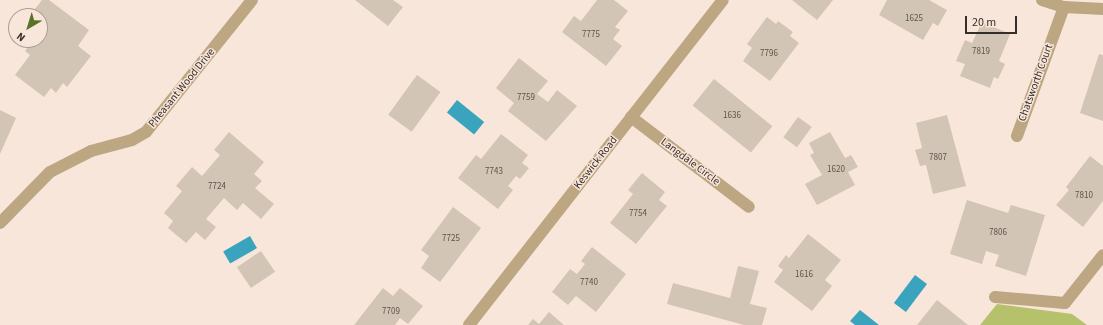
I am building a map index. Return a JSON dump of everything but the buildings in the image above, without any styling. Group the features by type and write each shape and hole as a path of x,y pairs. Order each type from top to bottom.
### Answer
{"street":[{"name":"Pheasant Wood Drive","path":"0,223 50,172 91,151 132,140 146,132 252,0"},
{"name":"Keswick Road","path":"469,325 723,0"},
{"path":"1042,0 1064,7 1103,9"},
{"name":"Chatsworth Court","path":"1017,136 1064,7"},
{"name":"Langdale Circle","path":"631,117 750,208"},
{"path":"995,297 1065,303 1103,255"}],"green space":[{"path":"997,304 1072,314 1087,325 980,325"}],"water":[{"path":"457,100 484,122 474,134 447,112"},
{"path":"250,236 257,248 230,264 223,252"},
{"path":"915,275 927,284 906,312 894,303"},
{"path":"860,310 879,325 855,325 850,321"}]}
